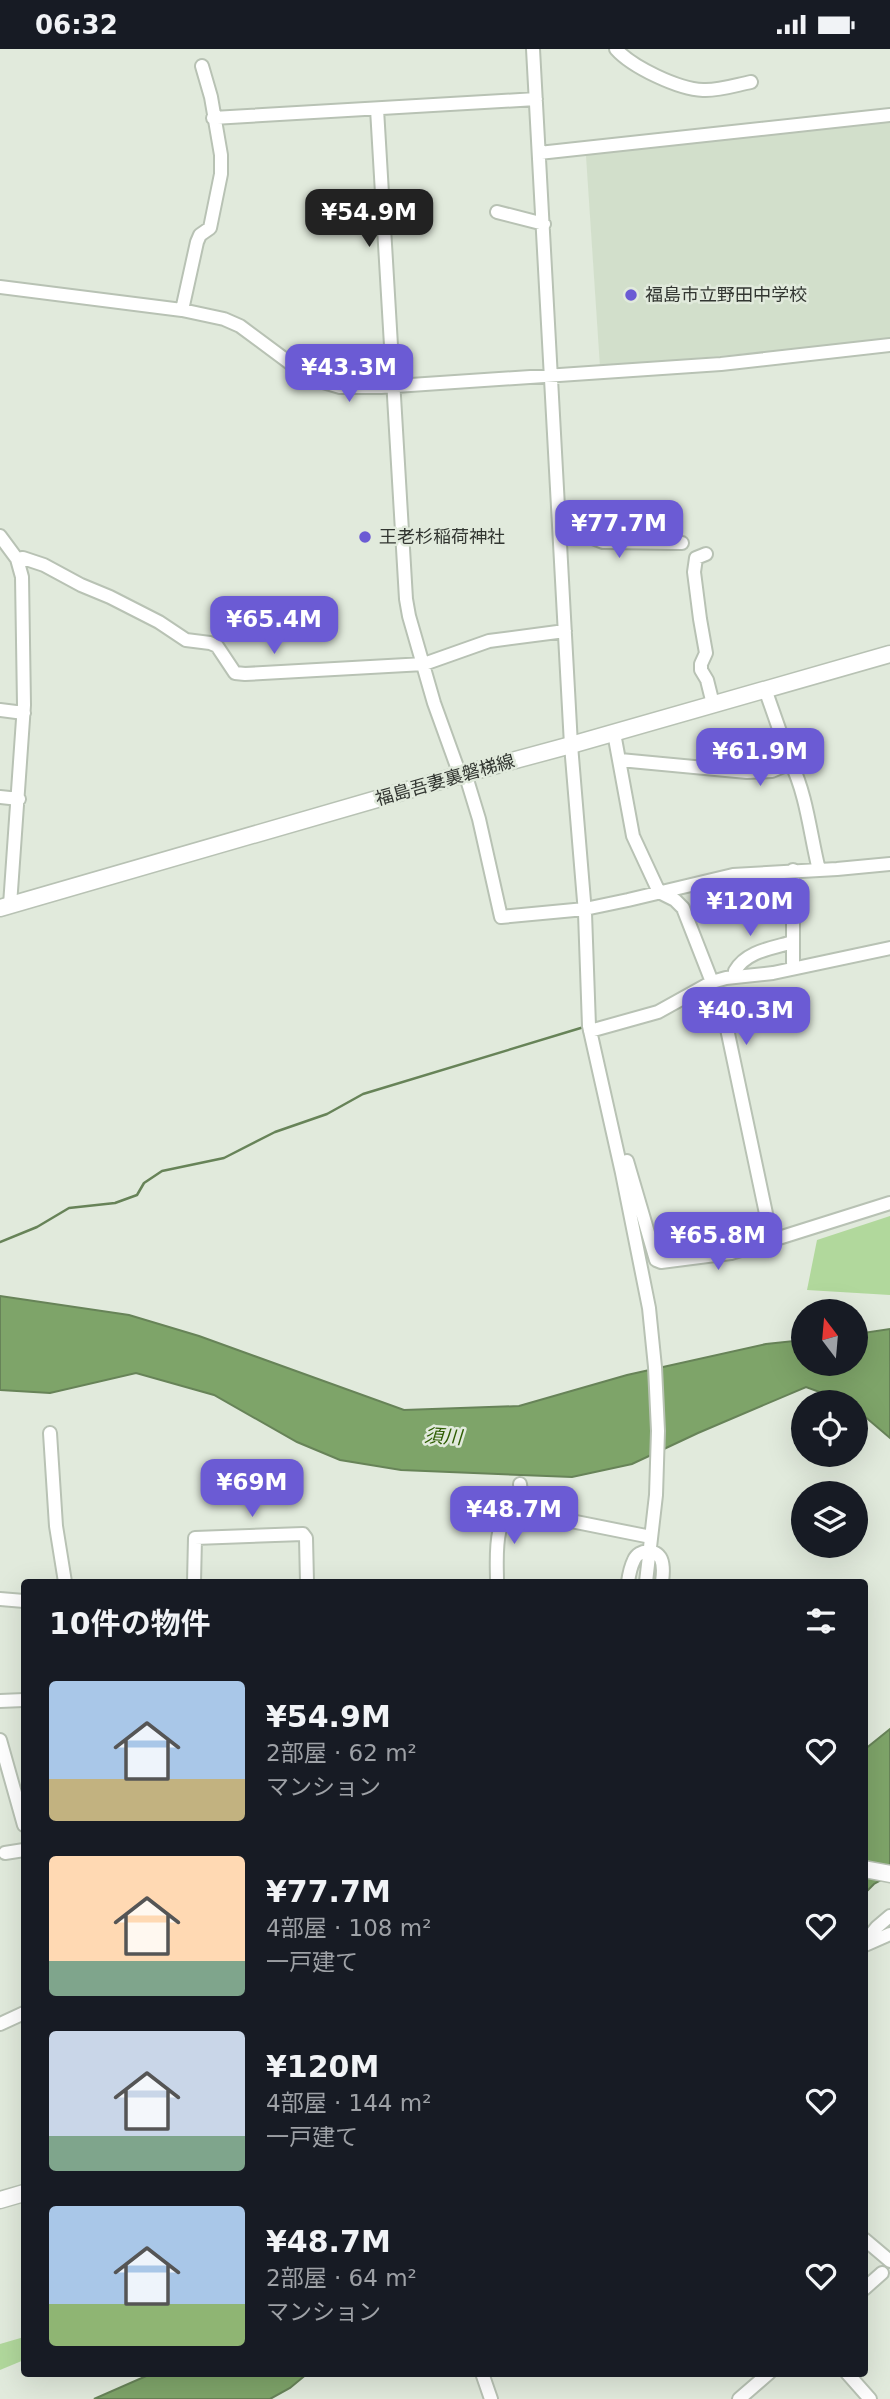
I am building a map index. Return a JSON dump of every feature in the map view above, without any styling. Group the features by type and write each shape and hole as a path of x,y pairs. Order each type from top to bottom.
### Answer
{"main road":[{"name":"福島吾妻裏磐梯線","path":"5,907 890,654"},
{"path":"868,1870 890,1874"},
{"path":"0,2200 21,2194"}],"street":[{"path":"533,49 571,745 584,909 590,1031 649,1308 653,1355 658,1431 656,1495 646,1579"},
{"path":"616,49 633,64 688,89 706,91 751,82"},
{"path":"182,310 193,253 200,235 210,228 221,174 220,147 202,66"},
{"path":"213,118 536,100"},
{"path":"377,109 408,616 434,703 479,820 501,917 584,909 733,875 890,864"},
{"path":"539,153 890,115"},
{"path":"497,212 544,224"},
{"path":"0,287 182,310 224,319 240,326 296,370 340,387 394,386 721,364 890,345"},
{"path":"560,529 573,530 603,542 682,543"},
{"path":"0,536 17,559 22,577 24,713 19,799 5,907"},
{"path":"706,554 696,558 694,572 706,653 701,670 707,680 713,704"},
{"path":"17,559 23,558 44,565 81,586 110,597 159,622 186,640 217,646 235,673 424,664 489,641 565,631"},
{"path":"765,689 807,805 807,818 819,870"},
{"path":"0,710 24,713"},
{"path":"614,733 633,836 659,893 675,900 683,908 726,1024 772,1242"},
{"path":"620,760 747,772 772,771 790,763"},
{"path":"0,797 19,799"},
{"path":"793,870 793,963"},
{"path":"735,971 746,959 757,953 793,942"},
{"path":"590,1031 658,1012 712,982 726,978 773,973 890,948"},
{"path":"617,1152 623,1154 628,1162 656,1260 661,1262 731,1254 890,1203"},
{"path":"50,1433 56,1526 65,1579"},
{"path":"520,1484 522,1502 531,1513 651,1537"},
{"path":"497,1579 497,1538 508,1510 522,1502"},
{"path":"194,1579 195,1538 303,1534 306,1538 307,1579"},
{"path":"629,1579 634,1559 639,1554 650,1551 657,1554 662,1561 662,1579"},
{"path":"0,1599 21,1601"},
{"path":"0,1701 21,1700"},
{"path":"0,1739 21,1814"},
{"path":"5,1853 21,1850"},
{"path":"868,1939 890,1916"},
{"path":"868,1942 890,1934"},
{"path":"0,2024 21,2014"},
{"path":"868,2242 890,2261"},
{"path":"868,2285 882,2273"},
{"path":"483,2377 491,2399"},
{"path":"738,2399 764,2377"},
{"path":"851,2377 870,2399"}],"shaded area":[{"path":"890,119 890,340 600,367 586,156 588,153"},
{"path":"890,1216 890,1295 807,1290 817,1240"},
{"path":"21,2338 21,2361 0,2370 0,2344"}],"water":[{"name":"須川","path":"0,1296 129,1315 199,1336 404,1410 519,1406 627,1375 766,1344 791,1341 791,1376 868,1376 868,1332 890,1329 890,1438 868,1419 868,1390 814,1390 806,1387 791,1390 791,1393 632,1464 572,1477 401,1470 340,1460 297,1442 214,1395 136,1373 50,1393 0,1390"},
{"path":"890,1729 890,1875 868,1890 868,1747"},
{"path":"144,2377 303,2377 270,2399 94,2399"}],"waterway":[{"path":"0,1242 37,1227 69,1208 115,1203 137,1195 144,1183 162,1171 224,1158 275,1132 327,1114 363,1094 584,1027"}],"place":[{"name":"福島市立野田中学校","path":"631,295"},
{"name":"王老杉稲荷神社","path":"365,537"}]}
